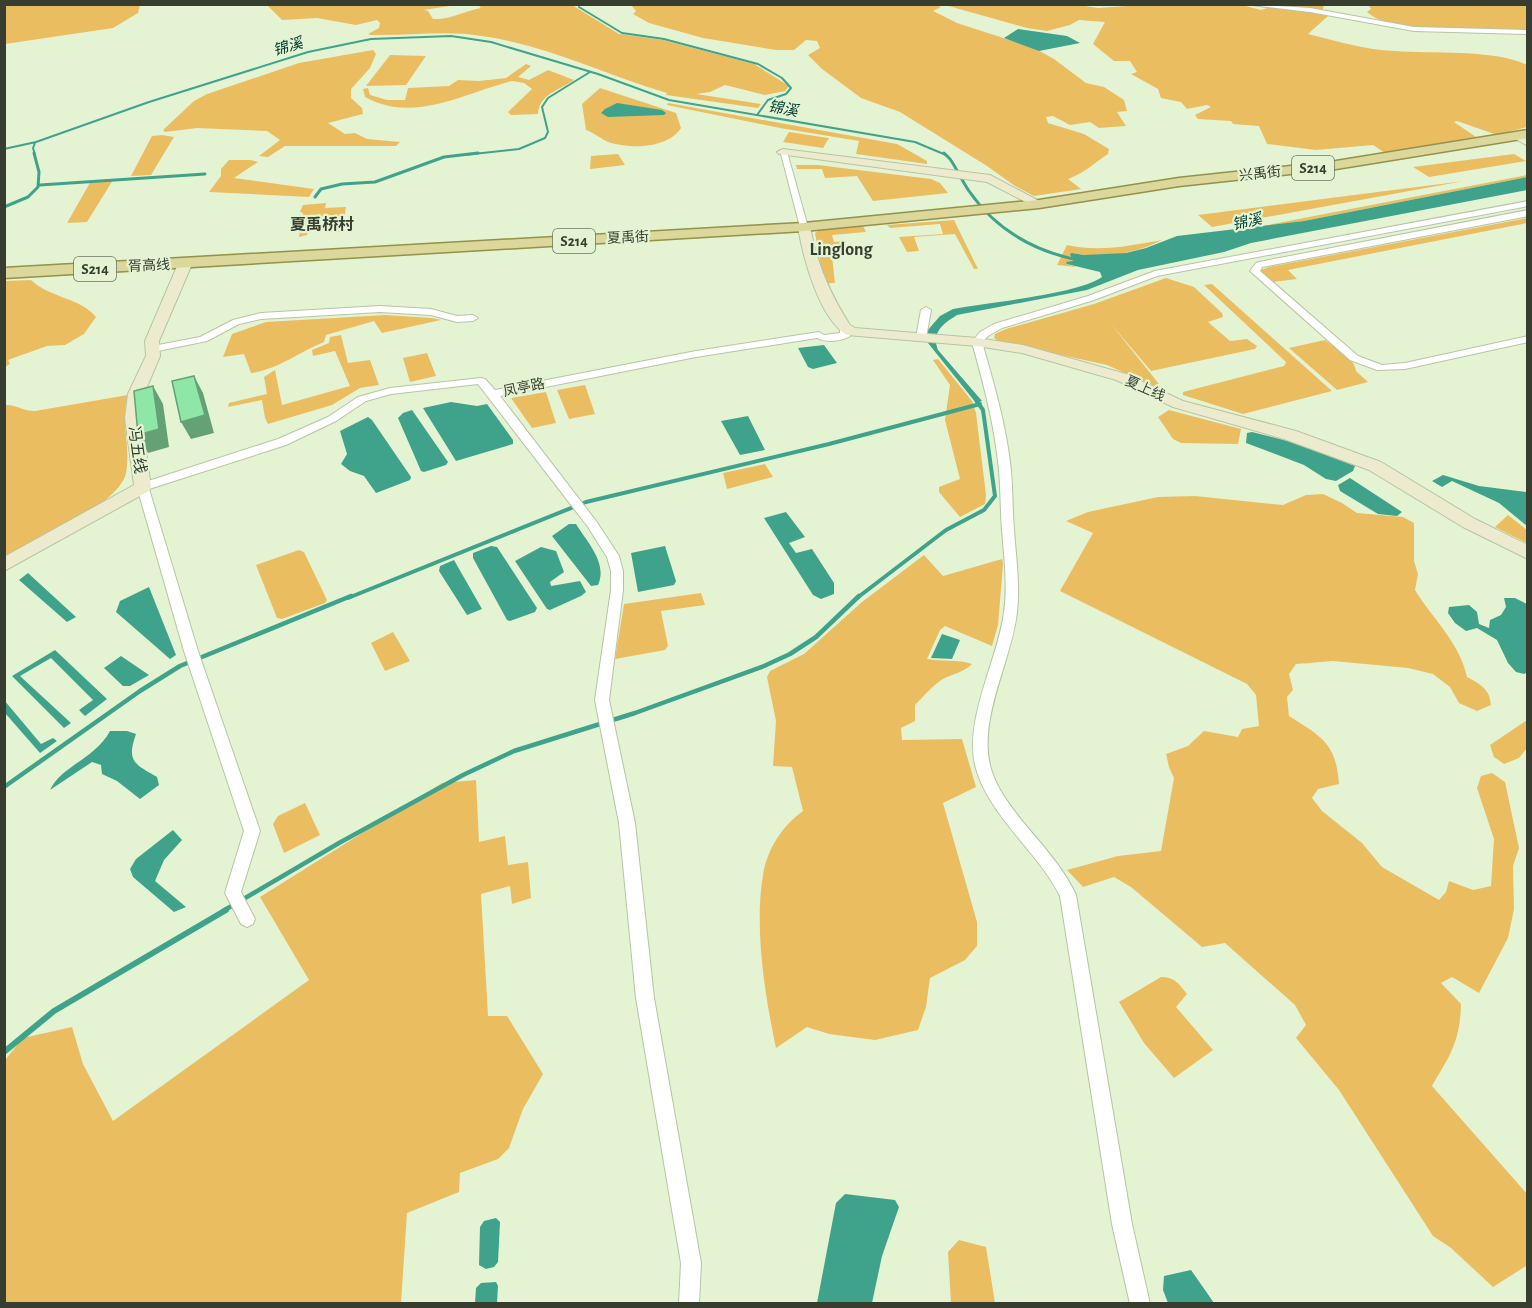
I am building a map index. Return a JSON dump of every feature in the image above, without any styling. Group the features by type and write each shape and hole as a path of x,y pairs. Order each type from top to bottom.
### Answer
{"main road":[{"name":"兴禹街","path":"1039,204 1098,195 1346,169 1525,139"},
{"name":"夏禹街","path":"185,264 804,228 1039,204"},
{"name":"胥高线","path":"4,273 185,264"}],"street":[{"path":"1246,4 1310,10 1413,29 1527,32"},
{"path":"845,328 818,286 808,256 804,228 783,152 990,179 1039,204"},
{"path":"1140,1304 1122,1224 1068,895 1060,876 993,790 984,770 981,749 983,727 1009,625 1011,591 1003,454 990,390 977,342 984,334 998,326 1091,298 1155,274 1527,202"},
{"path":"1527,213 1259,265 1255,271 1354,358 1381,368 1405,366 1527,339"},
{"name":"冯五线","path":"4,566 143,487 133,418 136,394 153,356 152,341 185,264"},
{"path":"153,349 203,339 236,322 261,316 381,309 431,312 457,319 473,318"},
{"path":"921,338 926,310"},
{"name":"夏上线","path":"845,328 852,332 1023,348 1121,378 1178,404 1290,435 1375,466 1469,524 1527,553"},
{"name":"凤亭路","path":"143,487 282,442 332,418 362,399 390,391 481,381 494,394 730,347 819,335 822,338 845,336 845,328"},
{"path":"494,394 592,524 613,556 617,571 617,590 602,700 627,823 645,998 691,1263 689,1304"},
{"path":"143,487 191,651 252,831 233,893 247,919"}],"shaded area":[{"path":"1072,4 1098,8 1155,4 1238,4 1261,10 1267,8 1251,5 1324,5 1322,13 1328,16 1308,34 1373,49 1481,54 1498,56 1527,65 1527,127 1497,135 1457,121 1454,122 1476,137 1385,153 1373,145 1316,150 1267,144 1259,126 1198,119 1195,115 1211,107 1207,105 1187,109 1181,102 1161,98 1158,89 1131,74 1137,72 1130,61 1114,61 1093,44 1105,22 1079,20 1070,25 1047,31 1027,28 945,5"},
{"path":"1368,4 1527,5 1527,30 1467,31 1397,25 1380,20 1367,12 1371,9"},
{"path":"4,5 140,5 138,13 113,28 5,44"},
{"path":"267,5 456,5 424,10 428,11 433,19 446,18 481,8 478,5 572,5 619,34 663,40 754,64 789,86 785,91 765,95 725,85 710,92 696,94 761,104 758,108 666,95 667,93 552,53 506,40 454,33 371,35 368,34 379,28 380,23 377,20 356,25 317,18 282,20"},
{"path":"631,5 935,5 941,7 933,11 957,23 1034,48 1054,59 1086,83 1104,87 1124,100 1127,111 1117,112 1126,126 1099,128 1090,122 1070,125 1053,116 1046,117 1048,123 1084,134 1109,149 1108,154 1068,179 1081,189 1034,196 900,112 861,98 822,69 808,55 820,48 817,41 806,40 794,50 776,50 703,38 649,23 633,14 636,11"},
{"path":"373,50 376,54 370,68 351,89 351,98 362,108 363,114 328,123 345,134 355,133 367,139 400,142 396,146 285,146 268,157 259,156 280,140 267,131 197,128 165,132 163,130 194,101 207,94 299,63"},
{"path":"390,55 426,56 406,85 366,86"},
{"path":"526,64 531,66 518,77 529,80 548,70 574,80 546,97 539,107 538,114 511,115 508,112 532,89 524,83 512,81 439,104 402,108 383,105 365,97 363,89 368,88 370,95 387,100 405,100 408,88 449,86 458,80 479,81 506,78"},
{"path":"600,88 676,113 681,128 668,140 649,145 629,146 608,142 586,130 582,104"},
{"path":"668,103 897,144 927,161 927,164 856,154 859,141 780,128 667,105"},
{"path":"789,132 829,138 823,148 783,142"},
{"path":"152,136 174,137 151,175 131,176"},
{"path":"618,154 625,165 590,169 591,156"},
{"path":"1514,154 1526,161 1429,177 1413,167"},
{"path":"229,160 258,162 234,178 314,189 309,197 209,192 221,176 221,169"},
{"path":"796,165 818,165 931,179 940,183 948,193 873,201 857,176 825,178 822,169 797,169"},
{"path":"1527,175 1527,177 1304,221 1242,230"},
{"path":"113,180 87,222 67,223 91,181"},
{"path":"1464,181 1212,227 1198,215"},
{"path":"326,203 325,208 346,207 342,232 334,232 338,215 314,217 307,235 299,237 303,213 300,212 303,205"},
{"path":"1527,218 1527,223 1288,270 1297,279 1273,282 1261,270 1269,267"},
{"path":"954,220 978,269 974,269 955,234 914,237 919,251 907,252 899,237 943,234 940,224 890,228 887,225"},
{"path":"863,226 866,232 832,235 834,242 845,241 846,245 831,247 835,283 824,283 815,233 819,230"},
{"path":"1162,240 1141,249 1118,254 1072,253 1073,262 1067,262 1067,264 1076,267 1057,265 1067,245 1103,248"},
{"path":"1166,278 1194,287 1222,313 1223,317 1208,322 1230,341 1247,339 1257,346 1255,349 1151,371 1111,324 1159,384 1154,386 1107,365 998,341 994,338 995,334 1006,329 1094,304"},
{"path":"31,280 47,291 82,306 96,317 84,334 65,345 47,346 8,360 10,364 5,367 5,281"},
{"path":"1212,284 1332,391 1243,414 1183,395 1183,392 1284,366 1286,362 1204,285"},
{"path":"385,315 441,320 382,333 374,321 326,335 324,342 279,365 251,373 244,354 223,357 232,334 266,322"},
{"path":"341,335 348,363 370,360 379,385 360,388 332,405 268,424 262,400 228,407 229,403 267,394 264,377 275,370 282,405 350,386 335,351 313,356 312,350 329,343 330,337"},
{"path":"1325,340 1348,358 1356,371 1368,382 1337,390 1289,348"},
{"path":"427,353 436,376 410,382 403,358"},
{"path":"938,359 972,401 976,413 986,495 985,504 960,517 939,492 939,487 960,479 945,420 950,385 933,360"},
{"path":"585,385 595,414 569,419 557,390"},
{"path":"546,392 556,423 532,428 511,398"},
{"path":"128,395 125,414 127,463 126,473 120,485 109,497 74,522 5,559 5,405 35,411"},
{"path":"1169,410 1241,429 1238,444 1181,443 1173,439 1158,417"},
{"path":"765,464 773,477 727,489 723,473"},
{"path":"1323,494 1357,513 1403,517 1414,523 1414,561 1418,574 1415,590 1452,642 1467,677 1484,688 1490,699 1491,705 1477,711 1459,703 1450,687 1433,674 1408,668 1333,661 1296,664 1289,674 1293,690 1287,697 1289,716 1319,736 1331,750 1335,759 1339,784 1318,789 1312,798 1322,811 1362,843 1382,867 1439,900 1446,892 1449,881 1473,890 1491,886 1494,839 1477,788 1481,776 1492,773 1505,782 1519,848 1513,866 1514,909 1508,938 1479,993 1452,977 1441,983 1461,1004 1460,1017 1453,1047 1432,1086 1527,1194 1526,1266 1493,1287 1451,1248 1433,1236 1339,1090 1296,1038 1306,1025 1295,1005 1225,943 1202,947 1131,887 1114,877 1083,887 1067,870 1118,856 1161,851 1174,778 1166,754 1188,746 1204,731 1238,737 1242,729 1259,726 1256,695 1247,684 1060,591 1093,533 1066,521 1088,512 1158,497 1195,496 1283,505 1306,495"},
{"path":"1508,515 1527,530 1527,543 1495,527"},
{"path":"299,550 304,552 327,600 325,603 282,619 277,618 256,565"},
{"path":"924,555 943,576 1002,559 1003,564 998,625 992,646 945,626 940,630 927,659 972,664 943,679 932,688 915,705 915,721 901,728 902,740 962,739 976,787 943,803 977,922 977,946 965,960 930,978 926,1007 918,1030 875,1040 829,1034 807,1027 776,1048 768,1006 760,939 763,875 768,856 777,838 803,811 792,767 773,766 776,721 767,677 770,671 804,654 862,602"},
{"path":"701,593 705,605 661,611 668,646 665,650 615,659 624,604"},
{"path":"393,632 410,661 385,671 371,643"},
{"path":"1527,720 1527,748 1519,758 1504,764 1494,757 1490,745"},
{"path":"476,780 479,842 505,836 508,865 528,862 531,898 512,904 510,886 481,894 488,1016 507,1016 543,1074 523,1109 509,1148 498,1159 460,1173 459,1192 407,1213 401,1303 5,1303 5,1060 23,1038 72,1027 83,1064 113,1121 309,980 260,897 442,783"},
{"path":"305,803 320,835 284,853 273,824 278,816"},
{"path":"1161,977 1173,980 1187,994 1176,1007 1213,1050 1174,1078 1144,1043 1119,1002"},
{"path":"959,1240 986,1247 995,1303 951,1303 948,1252"}],"water":[{"path":"1018,29 1067,36 1080,43 1039,51 1004,38"},
{"path":"617,103 662,110 666,113 664,115 608,117 601,113"},
{"path":"1527,177 1527,190 1251,243 1224,252 1138,270 1087,290 957,315 937,333 936,344 938,350 982,401 976,403 928,343 927,331 940,316 953,309 1073,289 1102,277 1100,272 1067,264 1066,262 1073,261 1070,254 1072,253 1084,255 1126,253 1177,236 1304,221"},
{"path":"824,345 837,363 813,369 808,367 798,348"},
{"path":"451,402 477,406 487,404 513,440 513,444 456,461 423,408"},
{"path":"412,410 448,462 446,465 421,471 398,418 403,413"},
{"path":"748,416 765,450 740,455 721,421"},
{"path":"368,417 411,477 410,480 376,493 364,476 350,471 341,464 347,454 340,431"},
{"path":"1252,432 1295,443 1355,466 1353,471 1336,481 1326,479 1304,465 1246,443 1247,433"},
{"path":"1443,475 1479,486 1527,492 1527,526 1499,503 1452,481 1442,487 1432,481"},
{"path":"1350,478 1402,512 1397,516 1378,514 1340,491 1338,485"},
{"path":"786,512 805,537 789,543 796,553 812,549 834,583 834,594 821,599 813,595 764,518"},
{"path":"569,524 576,524 595,553 600,569 598,585 591,586 552,536"},
{"path":"491,546 497,547 537,608 535,612 507,620 473,558 473,553"},
{"path":"665,546 676,581 674,585 638,592 631,553"},
{"path":"541,547 556,551 564,572 550,582 551,586 580,581 586,592 550,610 547,609 515,561"},
{"path":"454,560 482,609 467,615 439,571 440,566"},
{"path":"28,573 76,617 67,622 19,580"},
{"path":"149,587 176,655 170,659 116,612 120,601"},
{"path":"1504,598 1515,598 1527,604 1528,672 1524,674 1516,672 1508,663 1497,640 1477,628 1466,631 1455,623 1448,613 1449,607 1469,605 1477,612 1479,624 1489,628 1490,620 1501,615 1506,607"},
{"path":"942,634 960,640 952,659 931,658"},
{"path":"55,650 107,699 85,716 79,710 93,700 51,658 20,676 71,723 64,728 12,676"},
{"path":"121,656 149,675 130,686 123,686 104,668"},
{"path":"4,700 41,744 53,738 57,741 40,753 5,713"},
{"path":"110,731 127,731 136,734 132,751 134,761 157,777 159,785 140,799 117,781 102,774 101,765 92,762 50,790 62,775 96,749"},
{"path":"173,830 182,840 164,860 155,881 186,907 174,912 133,877 130,869 136,859"},
{"path":"845,1194 895,1200 899,1207 882,1256 872,1303 817,1303 836,1203"},
{"path":"496,1218 500,1222 498,1262 494,1267 486,1269 479,1265 480,1227 484,1221"},
{"path":"1191,1270 1214,1303 1168,1303 1163,1290 1164,1276"},
{"path":"496,1282 498,1286 497,1303 475,1303 476,1288 481,1283"}],"building":[{"path":"194,376 205,415 181,422 172,381"},
{"path":"153,386 159,429 138,435 134,391"}],"waterway":[{"path":"579,7 622,33 664,39 758,64 782,78 791,88 786,94 768,100 757,115"},
{"name":"锦溪","path":"4,149 36,142 149,102 308,52 371,39 451,36 491,42 598,74 669,100 915,142 946,155"},
{"path":"464,155 519,149 545,138 548,132 542,107 548,98 590,72"},
{"path":"35,143 33,148 35,155"},
{"path":"4,207 28,197 38,187 39,172 34,153"},
{"path":"315,197 321,189 342,184 375,182 444,157 478,153"},
{"name":"锦溪","path":"946,155 980,205 1003,228 1046,251 1078,260"},
{"path":"40,185 205,174"},
{"path":"976,400 979,404"},
{"path":"348,598 586,502 829,444 979,404"},
{"path":"857,598 946,530 984,510 995,496 983,410 979,404"},
{"path":"4,787 140,691 180,666 351,596"},
{"path":"223,911 339,843 463,775 514,751 635,713 764,666 790,654 816,637 859,596"},
{"path":"4,1052 54,1011 226,910"}],"district":[{"name":"夏禹桥村","path":"322,225"},
{"name":"Linglong","path":"841,250"}]}
